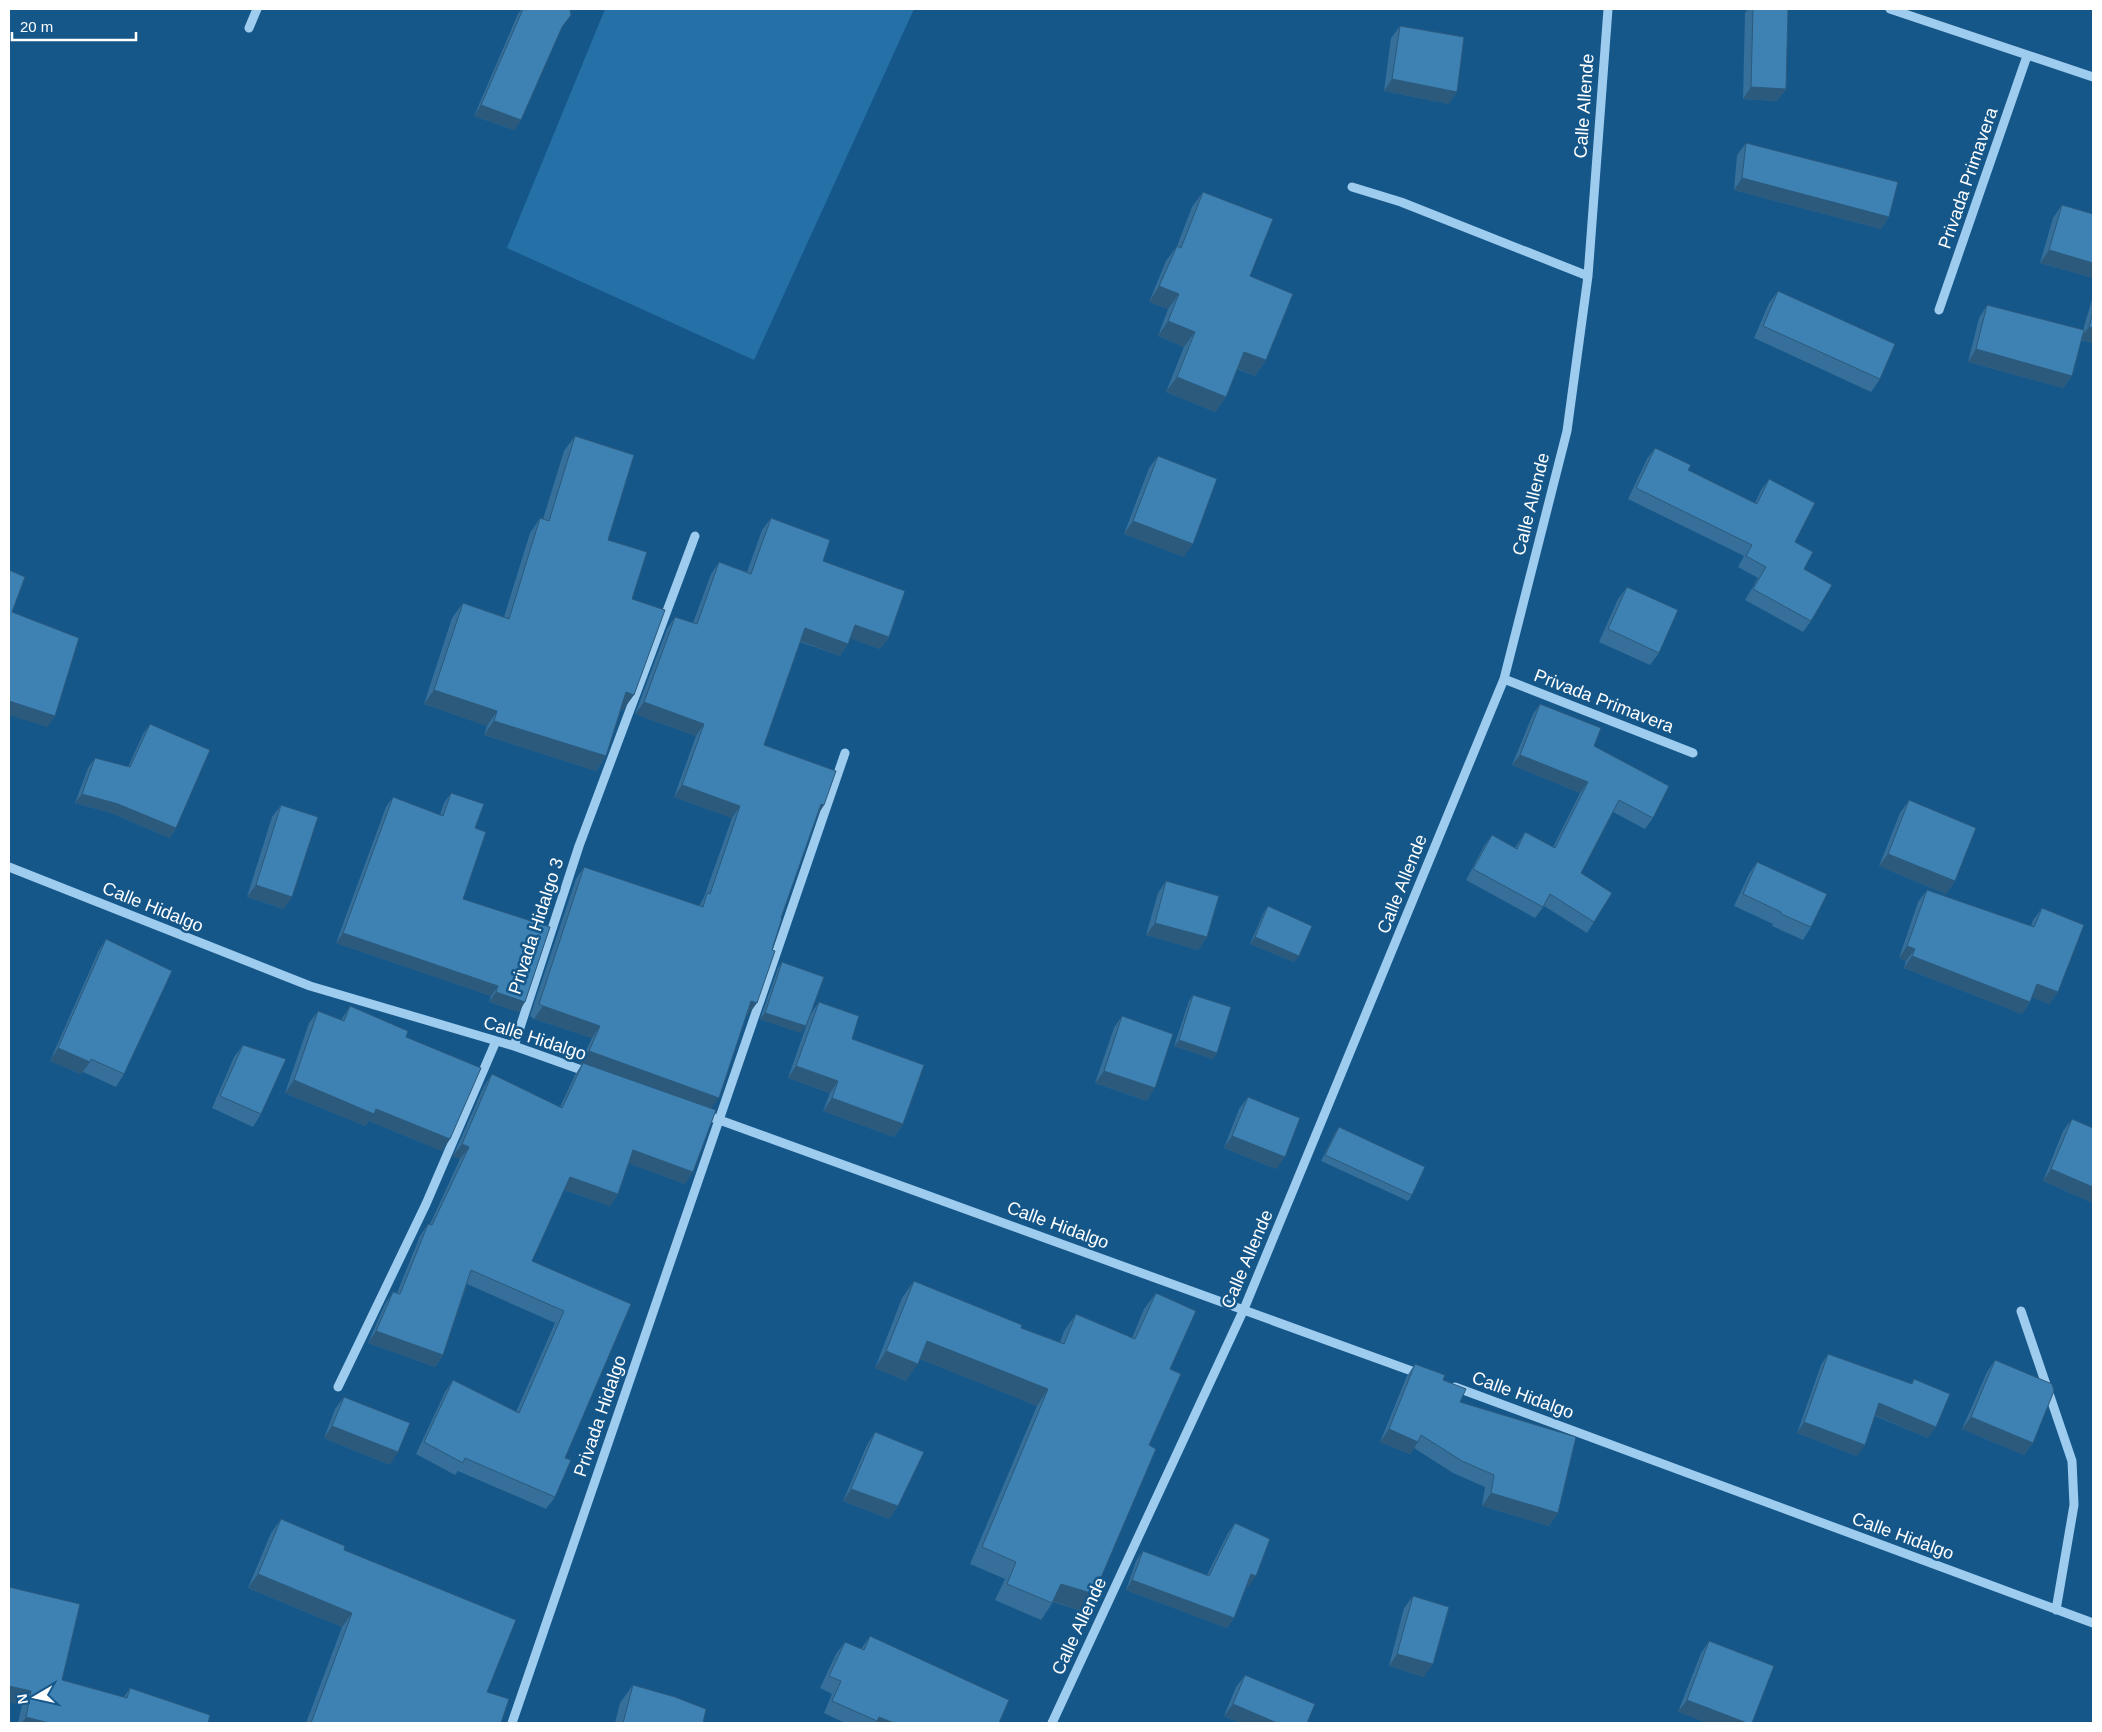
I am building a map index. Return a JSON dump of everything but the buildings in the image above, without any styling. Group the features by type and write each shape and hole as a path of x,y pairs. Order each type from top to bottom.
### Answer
{"street":[{"path":"249,28 257,9"},
{"name":"Calle Allende","path":"1052,1723 1244,1309 1504,679 1567,430 1588,276 1608,9"},
{"path":"1890,9 2093,77"},
{"name":"Privada Primavera","path":"1939,310 2027,56"},
{"path":"1352,187 1401,202 1588,276"},
{"name":"Privada Hidalgo 3","path":"514,1046 579,846 695,536"},
{"name":"Privada Primavera","path":"1504,679 1693,753"},
{"name":"Privada Hidalgo","path":"512,1723 845,753"},
{"name":"Calle Hidalgo","path":"9,867 310,986 496,1040 598,1076"},
{"path":"338,1386 426,1204 496,1040"},
{"name":"Calle Hidalgo","path":"692,1110 1431,1378"},
{"path":"2021,1311 2072,1461 2074,1505 2056,1610"},
{"name":"Calle Hidalgo","path":"1450,1385 2093,1623"}],"shaded area":[{"path":"605,9 914,9 754,360 507,248"}]}
